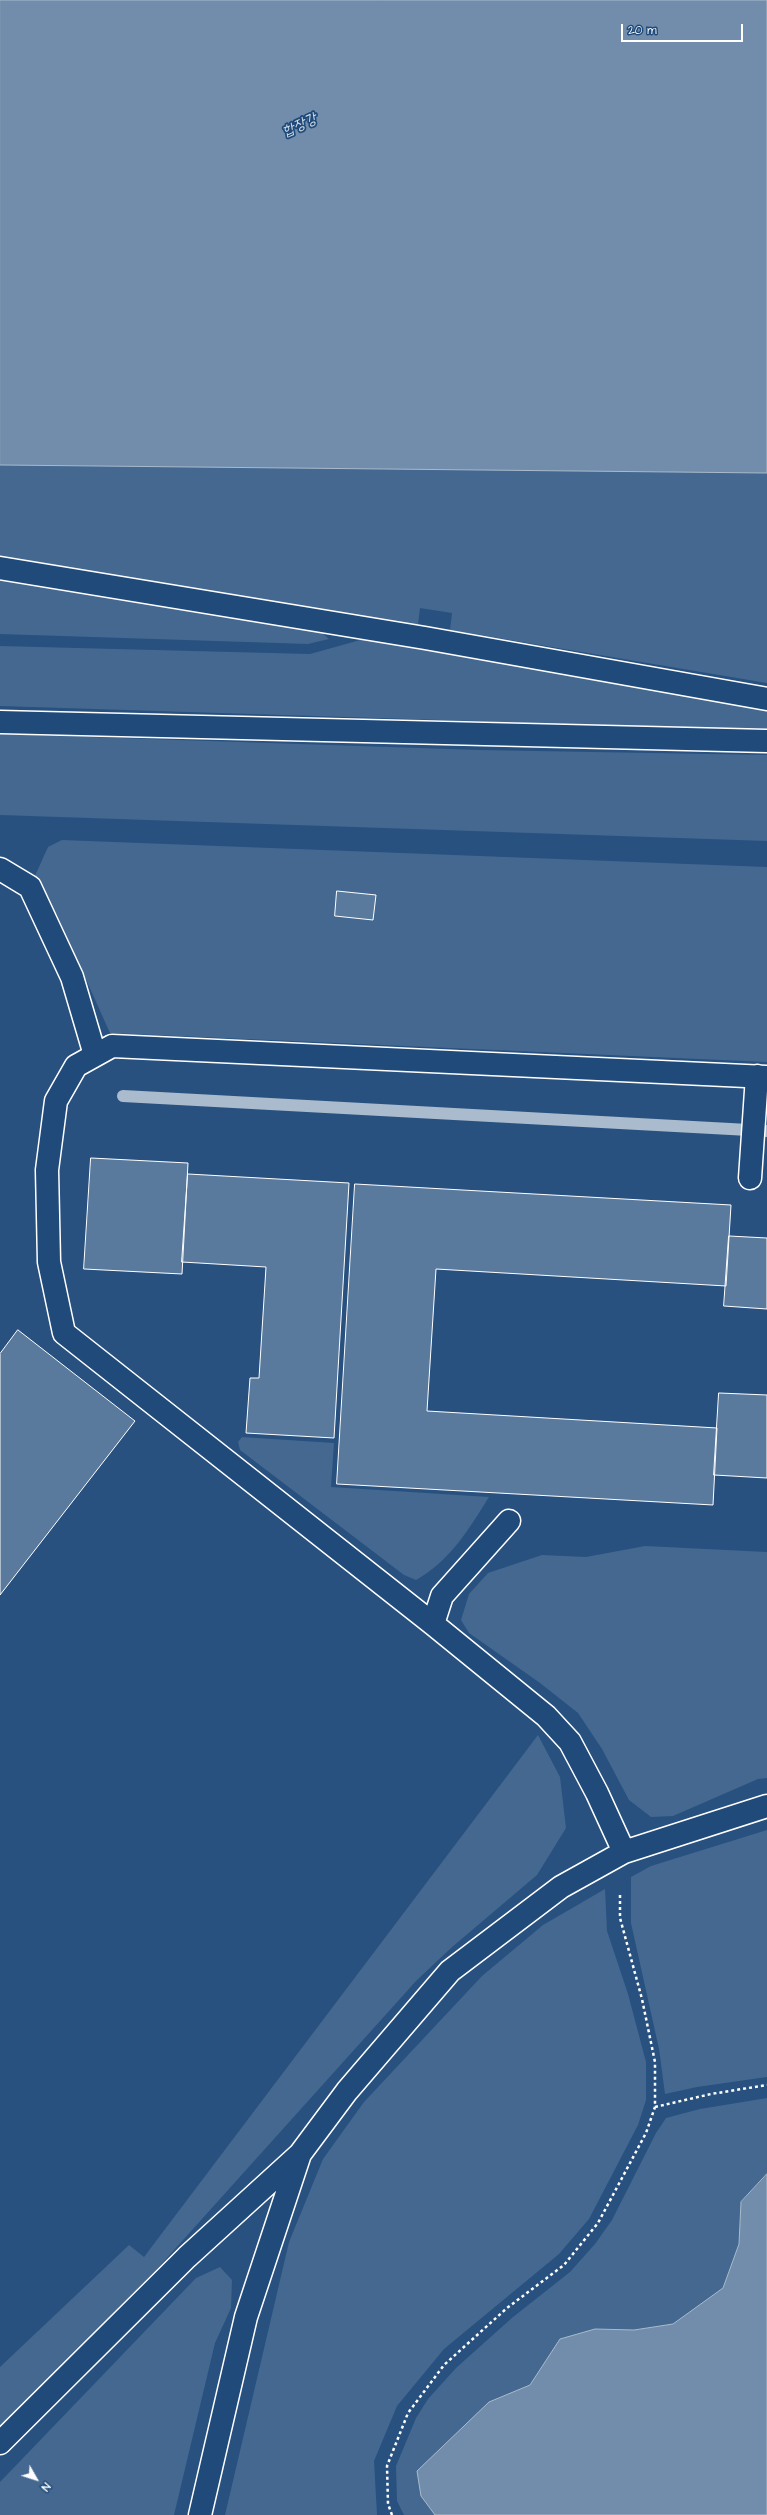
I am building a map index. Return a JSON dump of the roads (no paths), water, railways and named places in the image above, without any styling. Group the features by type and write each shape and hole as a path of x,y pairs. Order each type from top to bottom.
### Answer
{"street":[{"path":"0,568 425,638 767,699"},
{"path":"0,722 767,741"},
{"path":"0,869 30,887 72,976 95,1055"},
{"path":"624,1852 597,1793 570,1742 546,1716 433,1624 64,1333 49,1262 47,1170 56,1101 76,1066 112,1046 762,1077 755,1117 750,1178"},
{"path":"433,1624 442,1596 509,1521"},
{"path":"0,2443 187,2257 300,2154 347,2091 450,1971 561,1887 624,1852 767,1806"},
{"path":"200,2515 246,2317 300,2154"}],"water":[{"name":"합장강","path":"0,0 767,0 767,473 0,465"},
{"path":"767,2174 767,2515 435,2515 421,2496 417,2471 489,2402 530,2385 560,2339 595,2329 634,2330 673,2324 723,2288 739,2244 741,2202"}],"waterway":[{"path":"123,1096 767,1131"}]}
